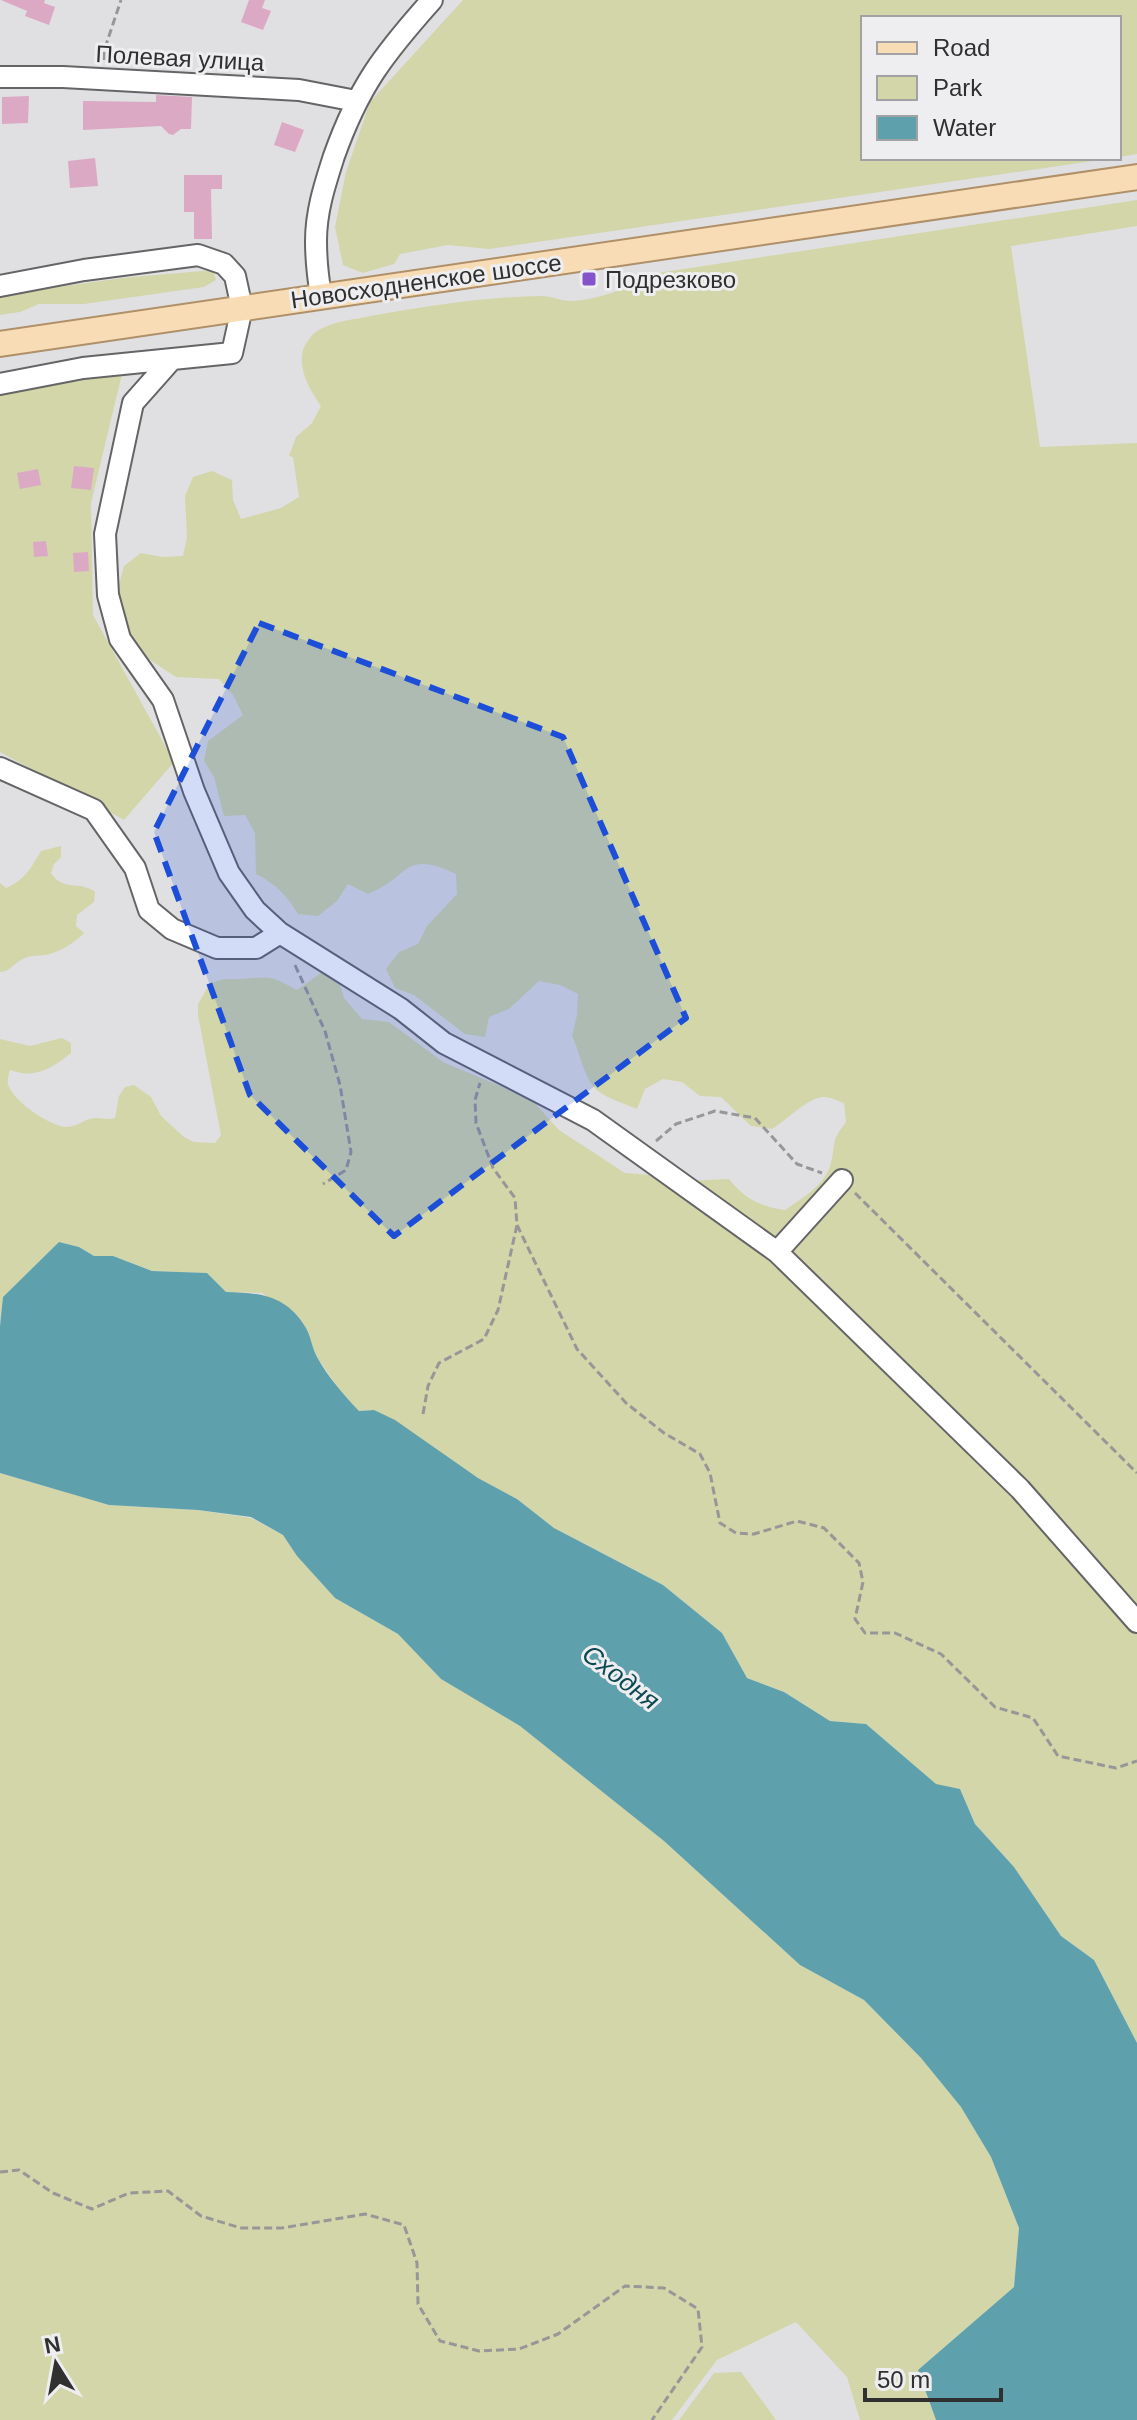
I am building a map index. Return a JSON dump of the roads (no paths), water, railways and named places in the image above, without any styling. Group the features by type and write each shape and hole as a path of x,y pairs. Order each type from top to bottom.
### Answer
{"main road":[{"name":"Новосходненское шоссе","path":"0,344 1137,177"}],"street":[{"path":"321,296 316,240 319,205 356,101 387,51 432,0"},
{"name":"Полевая улица","path":"0,77 299,90 356,101"},
{"path":"0,286 84,270 198,255 224,264 235,276 242,308 232,353 83,368 0,384"},
{"path":"172,359 133,403 105,534 108,595 120,639 163,700 194,791 229,873 255,910 280,933 401,1009 444,1043 593,1120 777,1252 1020,1489 1137,1622"},
{"path":"0,768 94,810 135,868 149,910 172,929 217,948 256,948 280,933"},
{"path":"777,1252 842,1180"}],"water":[{"name":"Сходня","path":"59,1242 79,1247 94,1256 113,1256 152,1271 207,1273 226,1292 261,1295 281,1302 298,1317 308,1331 321,1364 359,1411 374,1410 395,1420 478,1478 517,1499 554,1528 663,1585 722,1633 747,1678 784,1692 830,1721 866,1724 936,1784 960,1789 975,1824 1014,1867 1061,1936 1094,1960 1137,2043 1137,2420 936,2420 918,2370 1014,2287 1019,2228 991,2157 961,2107 921,2058 864,2000 800,1965 664,1841 520,1726 441,1679 398,1634 335,1598 297,1556 283,1535 251,1517 198,1510 109,1505 0,1473 0,1326 3,1297"}],"place":[{"name":"Подрезково","path":"589,279"}]}
